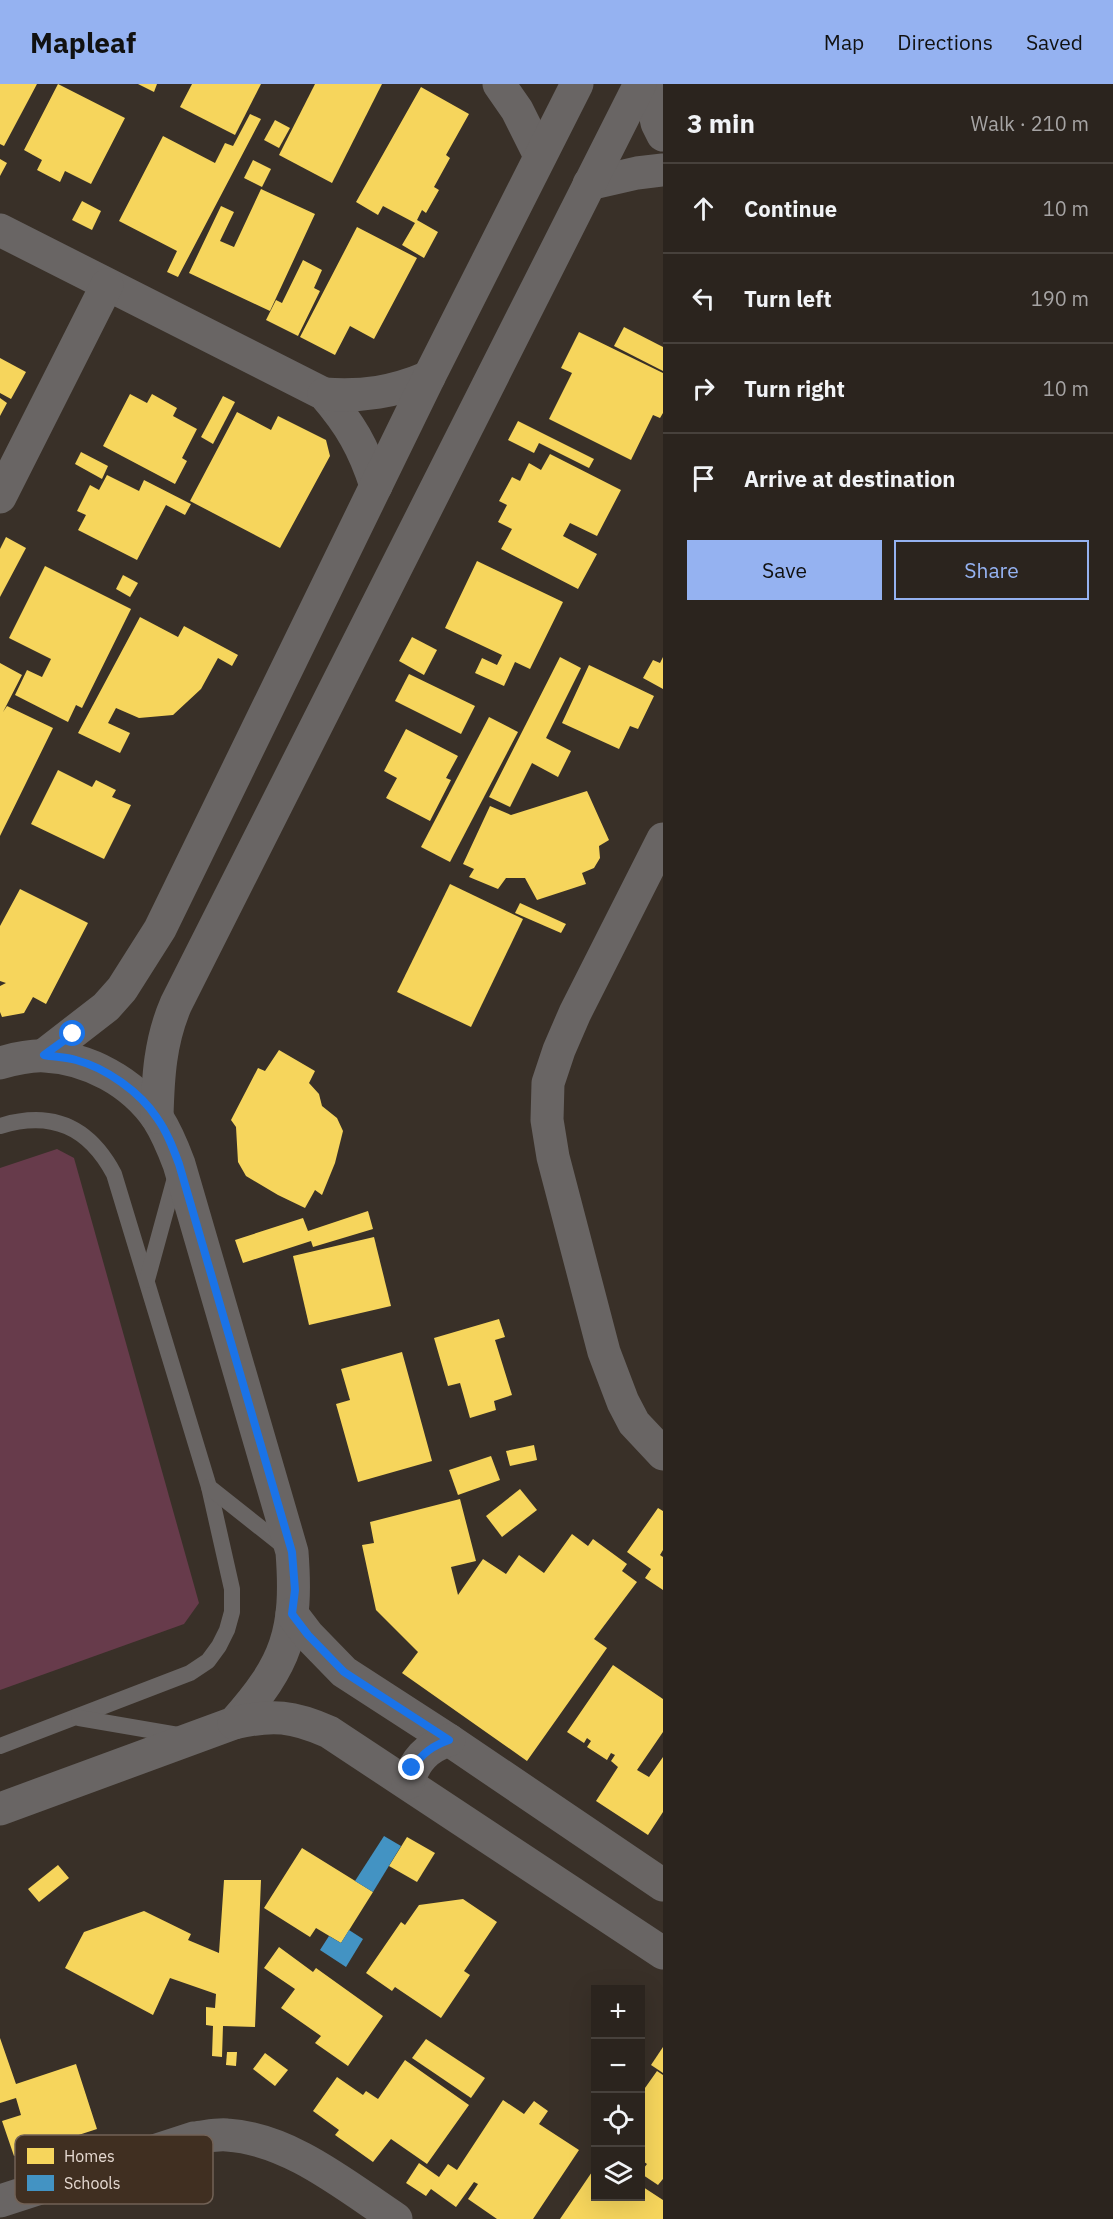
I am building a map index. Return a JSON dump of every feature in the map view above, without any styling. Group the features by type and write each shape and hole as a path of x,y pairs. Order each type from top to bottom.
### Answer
{"street":[{"path":"499,84 530,132 540,156"},
{"path":"44,1055 106,1007 122,989 160,929 429,376 577,84"},
{"path":"157,1117 160,1055 168,1024 640,84"},
{"path":"649,84 657,123 663,135"},
{"path":"589,184 663,170"},
{"path":"0,230 324,394 342,414 357,437 376,486"},
{"path":"0,497 107,285"},
{"path":"324,394 351,396 378,394 405,387 429,376"},
{"path":"663,839 575,1013 559,1050 548,1083 547,1120 554,1157 607,1361 622,1402 634,1422 663,1454"},
{"path":"160,929 177,947 200,958"},
{"path":"0,1063 44,1055 77,1060 105,1072 133,1092 157,1117 170,1140 179,1164 292,1552 295,1590 286,1644 275,1672 258,1697 234,1723"},
{"path":"292,1614 308,1635 344,1672 663,1885"},
{"path":"0,1809 234,1723 261,1717 285,1718 307,1723 329,1732 663,1953"},
{"path":"408,1783 412,1768 422,1755 434,1745 449,1740"},
{"path":"213,2136 226,2135 260,2141 294,2155 330,2175 396,2219"},
{"path":"0,2201 15,2196"}],"lane":[{"path":"0,1126 18,1120 38,1119 58,1122 76,1130 105,1156 114,1174 209,1487 232,1589 232,1612 227,1630 208,1661 190,1673 78,1718 0,1746"},
{"path":"147,1281 179,1164"},
{"path":"209,1487 292,1552"},
{"path":"78,1718 195,1738"}],"shaded area":[{"path":"57,1149 74,1158 199,1603 184,1624 0,1690 0,1168"}],"building: Homes":[{"path":"0,84 37,84 4,146 0,144"},
{"path":"58,84 125,118 91,184 65,171 60,182 37,170 42,160 24,150"},
{"path":"138,84 157,84 154,92"},
{"path":"192,84 261,84 235,135 180,107"},
{"path":"315,84 382,84 332,183 279,155"},
{"path":"421,87 469,114 446,155 450,158 434,187 439,190 426,213 422,210 417,220 438,232 424,258 402,245 415,223 383,206 378,215 356,202"},
{"path":"250,114 261,119 178,277 167,272 177,251 119,221 163,136 215,163 225,143 233,146"},
{"path":"275,120 290,128 279,148 264,140"},
{"path":"0,159 7,163 0,176"},
{"path":"253,160 271,169 262,187 244,178"},
{"path":"261,189 315,214 270,311 189,273 221,206 234,212 220,241 234,247"},
{"path":"82,201 101,211 92,230 72,220"},
{"path":"357,227 417,258 374,339 350,326 335,355 300,337"},
{"path":"303,260 322,270 314,288 320,291 298,336 266,320 276,300 282,303"},
{"path":"624,327 663,347 663,371 614,346"},
{"path":"579,332 663,373 663,413 660,418 653,415 631,460 549,419 572,373 561,368"},
{"path":"0,358 26,372 11,399 0,393"},
{"path":"130,394 147,403 152,394 177,408 173,416 197,429 182,458 187,461 175,484 103,446"},
{"path":"223,396 235,402 213,444 201,437"},
{"path":"0,398 7,403 0,416"},
{"path":"237,412 271,430 278,416 326,440 330,456 280,548 190,501"},
{"path":"518,421 594,459 589,468 539,443 534,453 508,440"},
{"path":"81,452 108,466 102,479 75,464"},
{"path":"550,454 621,490 597,536 570,523 563,536 597,554 578,589 501,549 512,529 498,522 507,505 499,501 512,477 520,481 529,463 541,470"},
{"path":"107,475 139,491 144,480 191,504 185,515 166,505 137,560 78,530 86,515 77,511 90,485 99,490"},
{"path":"6,537 26,548 0,597 0,549"},
{"path":"477,561 563,602 530,669 515,662 504,686 475,673 482,658 497,665 502,655 445,628"},
{"path":"45,566 131,609 82,708 76,705 68,722 15,695 27,670 42,677 51,659 9,638"},
{"path":"123,575 138,583 130,597 116,589"},
{"path":"140,617 178,637 184,626 238,655 232,666 218,658 201,689 173,715 139,718 116,708 108,723 130,733 120,753 78,733"},
{"path":"412,637 437,650 424,675 399,661"},
{"path":"560,657 581,668 546,738 571,751 558,777 532,763 510,807 489,797"},
{"path":"663,657 663,689 643,678 653,660 660,663"},
{"path":"0,663 22,675 3,712 7,706 53,728 0,836"},
{"path":"589,665 654,696 638,729 630,726 619,749 562,723"},
{"path":"409,674 475,706 461,734 395,701"},
{"path":"489,717 518,732 450,862 421,847"},
{"path":"406,729 458,756 446,778 451,780 430,821 386,798 397,778 384,771"},
{"path":"58,770 92,787 96,780 116,790 112,797 131,805 104,859 31,824"},
{"path":"587,791 609,840 599,846 600,858 594,868 582,873 586,884 537,900 525,878 506,878 498,889 469,877 474,869 463,864 490,806 511,815"},
{"path":"450,884 523,919 471,1027 397,992"},
{"path":"20,889 88,923 46,1004 33,997 24,1013 2,1017 0,986 6,983 0,981 0,926"},
{"path":"520,903 566,924 561,933 515,913"},
{"path":"279,1050 315,1071 309,1083 319,1094 322,1106 337,1118 343,1131 335,1163 322,1195 315,1190 305,1208 246,1176 238,1162 236,1127 231,1120 258,1068 265,1071"},
{"path":"368,1211 373,1229 313,1247 311,1241 243,1263 235,1240 303,1218 308,1231"},
{"path":"374,1237 391,1306 309,1325 293,1256"},
{"path":"499,1319 505,1337 495,1340 512,1395 494,1401 496,1410 470,1418 460,1383 448,1386 434,1338"},
{"path":"402,1352 432,1461 358,1482 336,1404 350,1400 341,1369"},
{"path":"534,1445 537,1460 510,1466 506,1451"},
{"path":"491,1456 500,1480 458,1495 449,1470"},
{"path":"520,1489 537,1510 502,1537 486,1516"},
{"path":"460,1499 476,1561 451,1567 458,1595 483,1559 506,1574 519,1555 544,1573 572,1534 588,1546 593,1539 627,1564 622,1571 637,1582 594,1639 607,1648 527,1761 402,1673 418,1652 376,1610 362,1545 374,1543 370,1522"},
{"path":"658,1508 663,1511 663,1550 660,1555 663,1557 663,1590 645,1578 651,1569 627,1552"},
{"path":"613,1665 663,1699 663,1732 637,1770 649,1777 663,1757 663,1812 648,1835 596,1801 618,1767 611,1761 615,1755 611,1753 607,1760 587,1747 591,1741 587,1738 584,1743 567,1732"},
{"path":"407,1837 435,1853 417,1882 389,1866"},
{"path":"302,1848 373,1892 341,1943 316,1928 310,1937 264,1908"},
{"path":"58,1865 69,1878 39,1902 28,1889"},
{"path":"224,1880 261,1880 255,2027 223,2026 222,2057 212,2056 213,2026 206,2025 206,2007 215,2008 216,1994 170,1978 153,2015 65,1968 84,1932 144,1911 191,1934 188,1940 219,1953"},
{"path":"463,1899 497,1922 464,1971 470,1975 441,2018 395,1987 392,1991 366,1973 401,1922 405,1925 419,1905"},
{"path":"279,1947 313,1972 316,1968 383,2016 348,2066 315,2043 321,2036 281,2008 295,1989 264,1968"},
{"path":"0,2038 16,2084 76,2064 97,2129 79,2135 15,2135 14,2156 2,2121 21,2115 16,2098 0,2103"},
{"path":"426,2039 485,2078 471,2098 412,2058"},
{"path":"663,2047 663,2073 651,2065"},
{"path":"227,2052 237,2052 236,2066 226,2065"},
{"path":"265,2053 288,2070 275,2086 253,2069"},
{"path":"405,2060 469,2105 427,2164 391,2139 373,2162 335,2135 339,2130 313,2111 337,2077 363,2095 366,2091 378,2099"},
{"path":"657,2071 663,2075 663,2179 658,2185 645,2176 647,2164 645,2163 645,2088"},
{"path":"503,2100 524,2114 534,2101 548,2111 539,2124 579,2150 533,2219 497,2219 468,2199 478,2184 474,2182 456,2207 431,2189 426,2196 406,2183 419,2163 439,2177 448,2164 457,2170"},
{"path":"591,2173 591,2201 645,2201 645,2188 663,2200 663,2219 560,2219"}],"building: Schools":[{"path":"384,1836 401,1846 373,1892 355,1881"},
{"path":"349,1930 363,1939 346,1967 320,1950 329,1936 341,1943"}],"route":[{"path":"73,1034 44,1055 77,1060 105,1072 133,1092 157,1117 170,1140 179,1164 292,1552 295,1590 292,1614 308,1635 344,1672 449,1740 434,1745 412,1768"}]}
